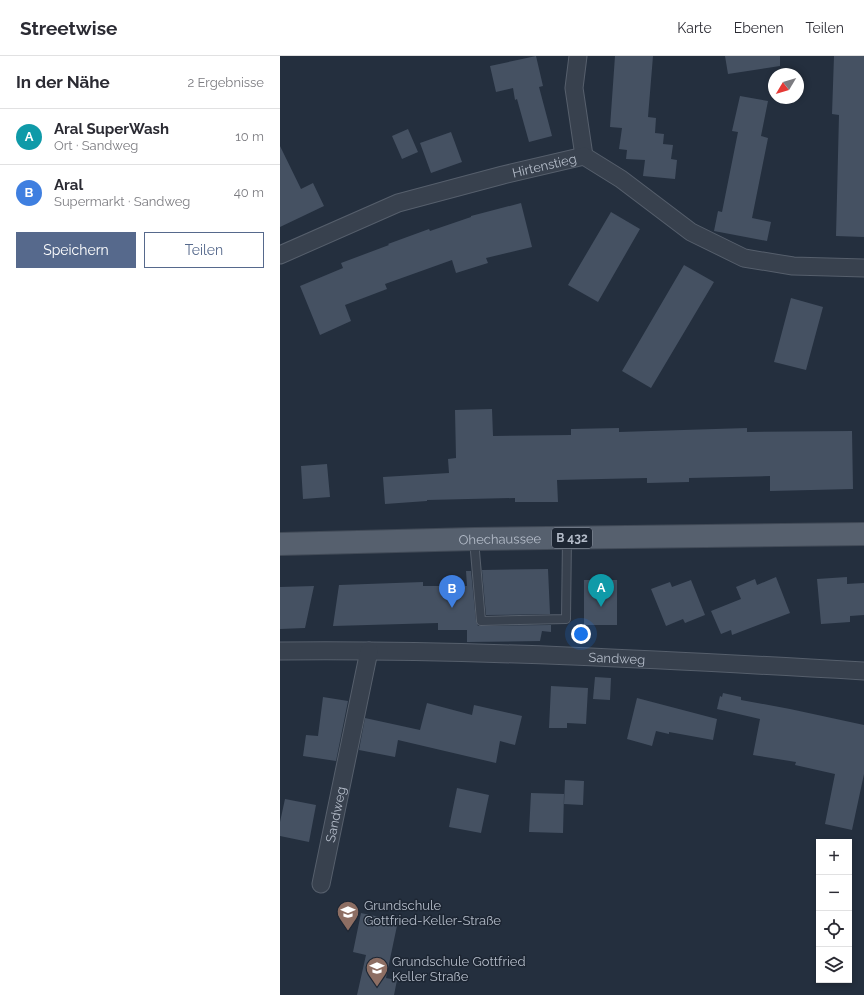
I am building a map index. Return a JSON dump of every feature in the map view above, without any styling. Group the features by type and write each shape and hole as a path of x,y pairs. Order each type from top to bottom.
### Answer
{"main road":[{"name":"Ohechaussee","path":"280,544 474,539 864,534"}],"street":[{"path":"578,56 574,88 584,156"},
{"name":"Hirtenstieg","path":"280,255 398,204 503,175 584,156 621,179 691,232 744,258 792,266 864,268"},
{"name":"Sandweg","path":"280,651 369,650 632,658 864,670"},
{"name":"Sandweg","path":"321,884 369,650"}],"lane":[{"path":"474,539 481,621 566,619 567,538"}],"building":[{"path":"536,56 543,86 539,87 552,136 529,142 517,99 515,100 513,88 496,92 490,66"},
{"path":"615,56 653,56 648,117 656,118 655,133 664,134 663,144 673,145 671,159 677,160 675,179 643,176 645,160 626,159 627,150 619,149 622,128 610,127"},
{"path":"725,56 780,56 780,66 728,74"},
{"path":"834,56 864,56 864,237 836,236 839,115 832,114"},
{"path":"740,96 768,101 761,136 768,138 752,218 771,222 767,241 714,231 718,211 722,212 738,132 732,131"},
{"path":"408,129 418,152 402,159 392,136"},
{"path":"451,132 462,162 431,173 420,143"},
{"path":"280,146 301,189 313,183 324,206 280,227"},
{"path":"521,203 532,247 486,258 488,263 456,273 452,260 385,284 387,289 345,305 351,321 320,335 300,286 343,268 341,263 389,245 388,244 471,216"},
{"path":"611,212 640,229 598,302 568,285"},
{"path":"684,265 714,282 651,388 622,371"},
{"path":"791,298 823,307 806,370 774,362"},
{"path":"492,409 493,436 571,435 571,429 619,428 619,432 747,428 747,432 852,431 853,489 770,491 770,476 689,478 689,482 647,483 647,478 557,480 558,502 515,502 515,498 427,500 385,504 383,477 449,473 448,459 456,458 455,410"},
{"path":"327,464 330,497 303,499 301,466"},
{"path":"548,569 550,614 486,615 482,570"},
{"path":"466,571 471,571 476,621 478,626 551,625 551,632 542,631 540,641 467,642 467,630 438,630 438,623 333,626 339,585 423,582 423,586 467,586"},
{"path":"776,577 790,613 732,635 731,630 721,634 711,611 741,599 736,587 755,579 757,585"},
{"path":"847,577 847,584 864,583 864,615 850,616 850,622 821,624 817,579"},
{"path":"584,580 617,580 617,625 584,625"},
{"path":"691,580 705,615 685,623 683,619 666,626 651,589 670,582 672,587"},
{"path":"314,586 305,628 280,629 280,587"},
{"path":"595,677 611,678 610,700 593,699"},
{"path":"551,686 588,688 586,724 567,723 567,728 549,728"},
{"path":"723,693 741,697 741,700 864,725 864,774 852,830 825,824 835,774 795,765 796,762 753,755 760,719 717,709 720,696 722,697"},
{"path":"323,697 348,701 336,761 303,756 306,735 318,736"},
{"path":"637,698 717,719 713,740 656,731 652,746 627,739"},
{"path":"427,703 472,715 474,705 522,716 515,745 500,741 496,763 398,740 395,757 359,750 365,718 420,730"},
{"path":"565,780 584,781 583,805 564,804"},
{"path":"457,788 489,795 481,833 449,827"},
{"path":"531,793 564,794 563,833 529,832"},
{"path":"285,799 316,805 309,842 280,836 280,822"},
{"path":"361,913 398,921 386,978 397,980 394,995 357,995 366,955 353,952"}],"place":[{"name":"Aral SuperWash","path":"601,607"},
{"name":"Aral","path":"452,608"},
{"name":"Grundschule Gottfried-Keller-Straße","path":"348,932"},
{"name":"Grundschule Gottfried Keller Straße","path":"377,988"}]}
